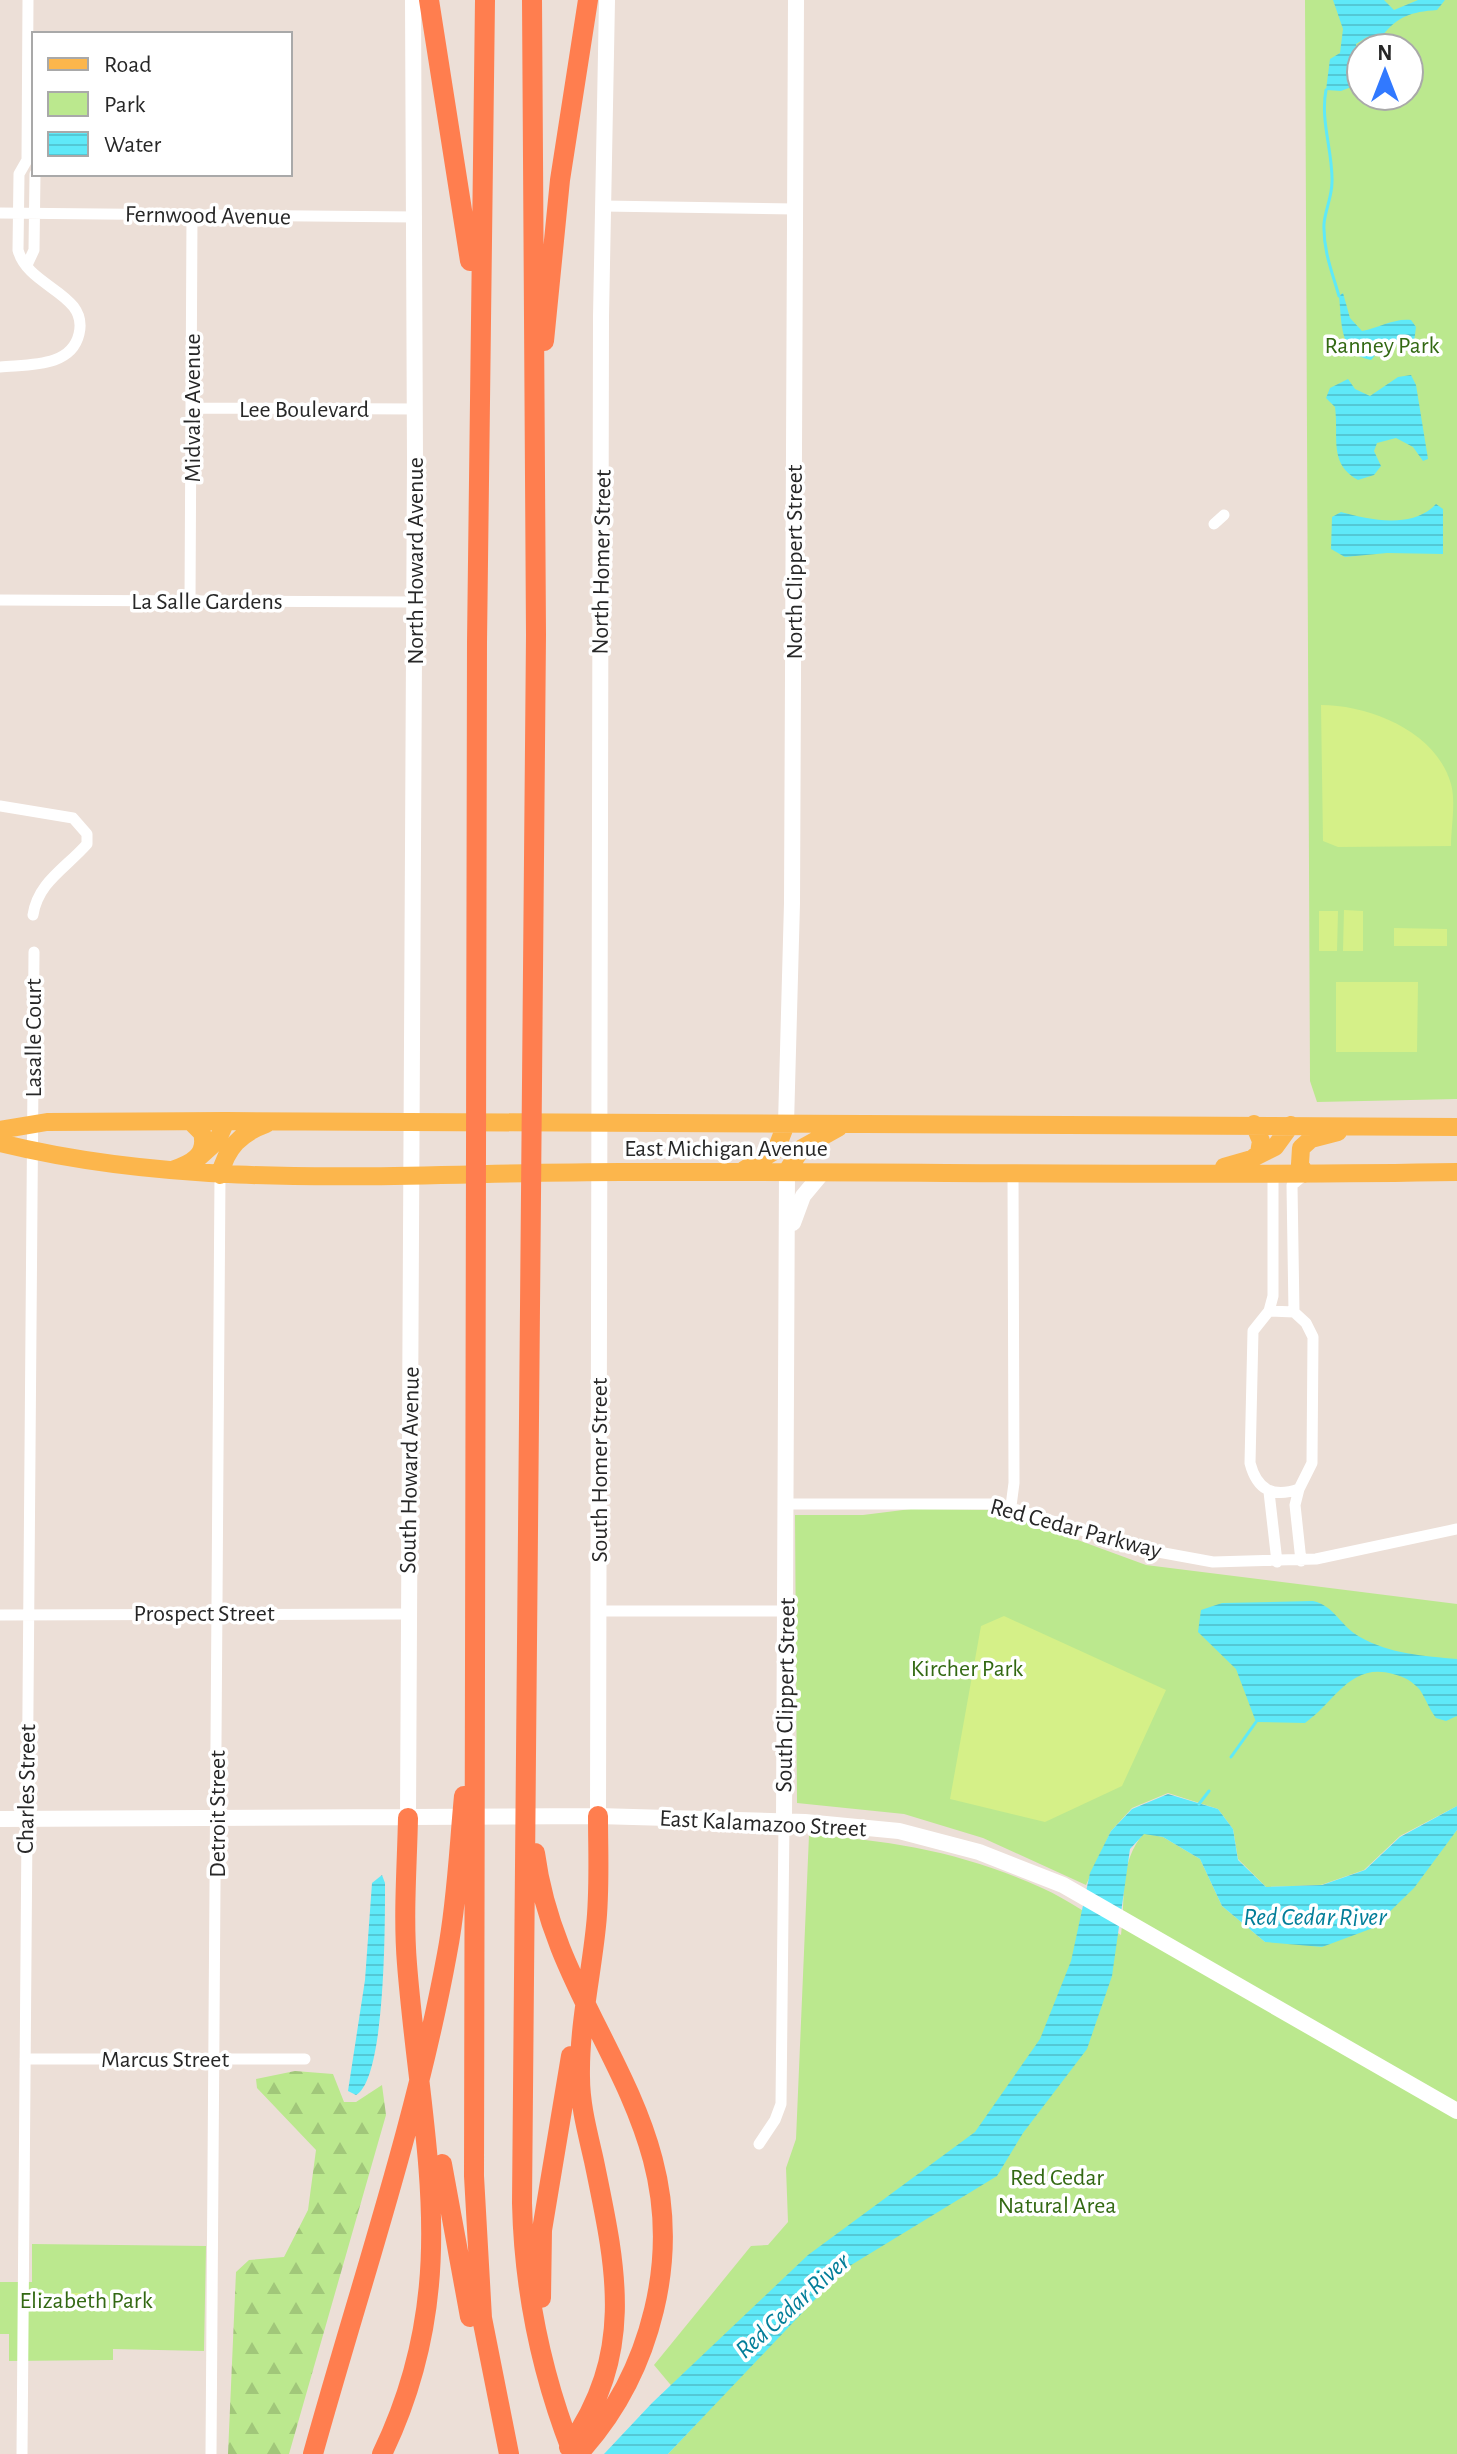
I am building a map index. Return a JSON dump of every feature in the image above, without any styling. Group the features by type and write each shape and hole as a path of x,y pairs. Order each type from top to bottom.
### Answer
{"highway":[{"path":"429,0 469,239 479,452"},
{"path":"485,0 477,642 474,1568 467,1855 474,2218 480,2301 500,2418"},
{"path":"530,1854 560,1950 608,2045 652,2150 661,2195 663,2256 655,2307 641,2353 609,2416 575,2454 560,2420 535,2329 523,2236 530,1854 527,1781 536,706 532,0"},
{"path":"534,452 560,180 588,0"},
{"path":"565,2454 598,2396 610,2360 617,2316 613,2252 581,2091 598,1899 598,1816"},
{"path":"382,2454 406,2398 419,2352 431,2279 433,2198 406,1947 408,1818"},
{"path":"313,2454 403,2136 443,1974 467,1855"},
{"path":"560,2420 542,2320 541,2247 577,2020 591,1968"},
{"path":"416,2046 474,2335 509,2454"}],"main road":[{"name":"East Michigan Avenue","path":"0,1130 34,1124 226,1121 1457,1127"},
{"path":"166,1172 196,1160 214,1145 226,1121"},
{"path":"191,1122 203,1136 203,1147 196,1160"},
{"path":"220,1175 229,1149 248,1132 273,1122"},
{"path":"729,1172 751,1168 772,1154 781,1142 786,1124"},
{"path":"787,1171 794,1156 809,1143 827,1131 852,1124"},
{"path":"1252,1159 1261,1145 1254,1124"},
{"path":"1201,1174 1252,1159 1275,1147 1291,1125"},
{"path":"1273,1174 1291,1150 1311,1139 1369,1126"},
{"path":"245,1176 236,1153 248,1132"},
{"path":"1305,1174 1299,1156 1301,1148 1311,1139"},
{"name":"East Michigan Avenue","path":"0,1143 166,1172 245,1176 787,1171 1456,1172"}],"street":[{"path":"0,367 62,357 78,339 79,315 73,303 40,283 18,250 19,174 32,168 28,0"},
{"name":"North Howard Avenue","path":"412,1122 416,217 413,0"},
{"name":"North Homer Street","path":"601,1124 603,206 607,0"},
{"name":"North Clippert Street","path":"786,1124 792,890 796,0"},
{"path":"27,265 34,250 33,176"},
{"path":"603,206 795,209"},
{"name":"Fernwood Avenue","path":"0,213 416,217"},
{"name":"Midvale Avenue","path":"190,601 192,215"},
{"name":"Lee Boulevard","path":"192,408 415,409"},
{"path":"1214,524 1224,515"},
{"name":"La Salle Gardens","path":"0,600 414,602"},
{"path":"0,806 73,818 87,834 87,844 43,887 35,899 33,915"},
{"name":"Lasalle Court","path":"34,952 34,1124"},
{"name":"South Howard Avenue","path":"408,1818 412,1122"},
{"name":"Charles Street","path":"22,2454 34,1124"},
{"name":"South Homer Street","path":"598,1816 601,1124"},
{"name":"South Clippert Street","path":"759,2144 775,2120 781,2104 789,1240 787,1171"},
{"name":"South Clippert Street","path":"789,1240 800,1201 823,1172"},
{"path":"1011,1506 1014,1483 1013,1173"},
{"path":"1273,1174 1273,1296 1269,1311 1253,1331 1250,1463 1253,1476 1269,1492 1285,1494 1299,1489"},
{"path":"1294,1312 1292,1185 1305,1174"},
{"name":"Detroit Street","path":"211,2454 217,2058 220,1175"},
{"path":"1269,1311 1294,1312 1306,1323 1313,1337 1312,1463 1295,1505 1301,1561"},
{"path":"1269,1492 1277,1562"},
{"name":"Red Cedar Parkway","path":"787,1504 979,1502 1011,1506 1142,1549 1213,1562 1301,1561 1457,1529"},
{"path":"598,1611 786,1611"},
{"name":"Prospect Street","path":"0,1615 408,1614"},
{"name":"East Kalamazoo Street","path":"0,1819 598,1816 784,1821 899,1831 979,1852 1063,1885 1457,2111"},
{"name":"Marcus Street","path":"25,2059 305,2059"}],"green space":[{"name":"Ranney Park","path":"1305,0 1457,0 1457,1099 1317,1102 1310,1081"},
{"path":"1321,705 1340,706 1379,716 1416,736 1431,749 1443,765 1451,784 1451,846 1338,847 1323,841"},
{"path":"1344,910 1363,911 1363,951 1343,951"},
{"path":"1319,911 1338,911 1337,951 1319,951"},
{"path":"1394,928 1447,929 1447,946 1394,946"},
{"path":"1336,982 1418,982 1417,1052 1336,1052"},
{"name":"Kircher Park","path":"911,1509 996,1510 1146,1565 1457,1604 1457,1806 1400,1836 1364,1870 1321,1885 1266,1887 1238,1859 1233,1829 1218,1809 1168,1793 1132,1808 1111,1831 1086,1885 983,1838 904,1814 797,1803 795,1515 863,1515"},
{"path":"1004,1616 1166,1690 1122,1786 1045,1822 950,1799 981,1626"},
{"name":"Red Cedar Natural Area","path":"1457,1830 1457,2454 668,2454 700,2420 654,2365 751,2246 768,2245 788,2222 786,2168 796,2139 809,1835 870,1840 928,1850 985,1866 1052,1893 1121,1935 1130,1857 1144,1833 1163,1837 1200,1859 1222,1906 1265,1942 1437,1855"},
{"path":"295,2071 333,2074 344,2102 356,2102 382,2085 386,2115 289,2454 228,2454 236,2272 249,2260 284,2257 308,2210 316,2150 257,2088 256,2079"},
{"name":"Elizabeth Park","path":"32,2244 206,2246 204,2351 113,2349 113,2360 9,2361 9,2334 0,2334 0,2282 32,2282"},
{"path":"59,2293 83,2293 78,2303 69,2305 61,2300"}],"water":[{"path":"1333,0 1384,0 1394,10 1418,0 1445,0 1437,10 1406,16 1386,32 1345,32 1345,89 1326,90 1330,59 1340,53 1343,29"},
{"path":"1343,293 1350,318 1362,331 1411,320 1416,327 1414,342 1409,347 1397,344 1388,346 1371,360 1361,357 1353,351 1344,336 1339,296"},
{"path":"1411,375 1416,385 1428,459 1423,461 1413,447 1396,438 1377,443 1374,451 1381,466 1374,475 1358,480 1342,466 1339,458 1335,407 1326,398 1330,388 1348,379 1355,389 1370,396 1398,377"},
{"path":"1436,504 1443,509 1443,554 1387,553 1345,557 1331,549 1332,517 1341,512 1378,520 1403,520 1427,512"},
{"path":"1313,1601 1327,1607 1353,1632 1371,1643 1407,1653 1457,1659 1457,1716 1446,1721 1436,1718 1414,1684 1401,1676 1378,1672 1354,1679 1305,1723 1256,1722 1236,1669 1198,1632 1201,1610 1222,1603"},
{"name":"Red Cedar River","path":"1168,1794 1218,1809 1233,1829 1238,1860 1266,1887 1322,1885 1365,1870 1400,1837 1457,1806 1457,1830 1414,1888 1373,1928 1322,1947 1265,1942 1222,1906 1200,1859 1163,1837 1144,1834 1130,1849 1112,1976 1087,2049 1023,2133 997,2176 843,2270 668,2454 604,2454 652,2403 808,2255 975,2132 1040,2039 1071,1961 1090,1873 1111,1831 1132,1809"},
{"path":"382,1875 385,1883 385,1930 378,2031 366,2083 356,2095 348,2091 365,1980 372,1883"}],"waterway":[{"path":"1326,90 1325,113 1332,182 1324,234 1328,261 1339,296"},
{"path":"1231,1757 1256,1722"},
{"path":"1199,1804 1209,1791"}]}
